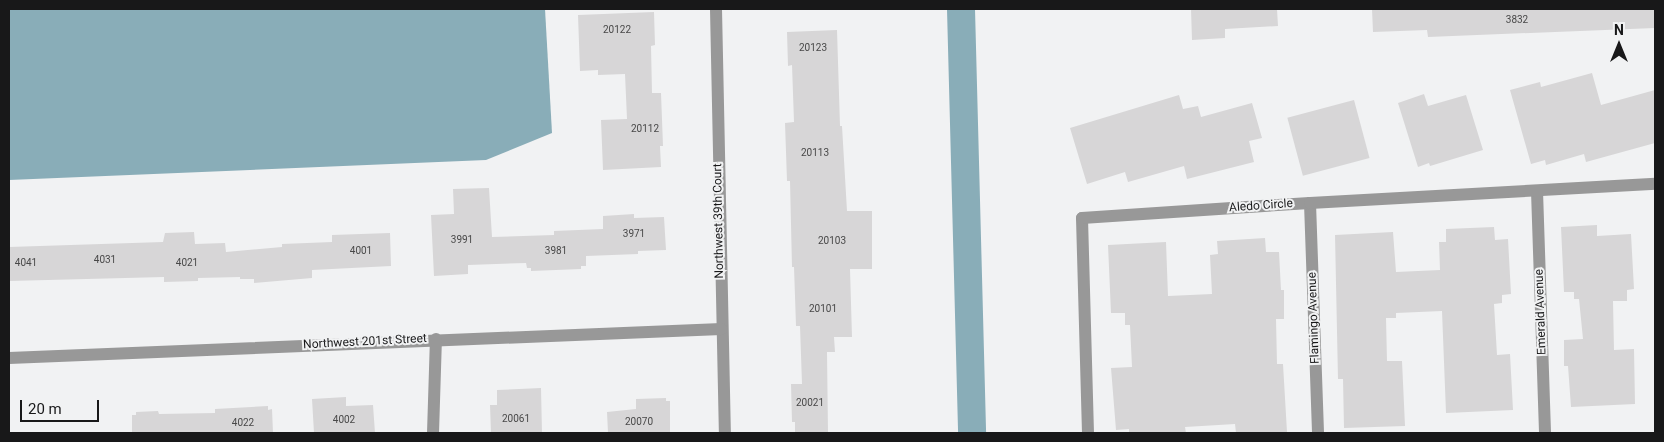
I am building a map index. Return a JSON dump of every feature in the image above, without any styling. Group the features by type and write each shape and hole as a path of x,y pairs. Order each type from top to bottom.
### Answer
{"street":[{"name":"Northwest 39th Court","path":"716,9 721,329 725,433"},
{"name":"Aledo Circle","path":"1088,433 1082,218 1655,184"},
{"name":"Emerald Avenue","path":"1537,190 1545,433"},
{"name":"Flamingo Avenue","path":"1310,203 1318,433"},
{"name":"Northwest 201st Street","path":"9,358 436,339 721,329"},
{"path":"433,433 436,339"}],"water":[{"path":"9,9 545,9 552,133 486,160 9,180"}],"building":[{"path":"1191,9 1277,9 1278,26 1225,29 1225,38 1192,40"},
{"path":"1372,9 1655,9 1655,28 1428,37 1427,30 1373,32"},
{"path":"654,12 655,45 651,46 652,93 661,93 663,146 660,146 661,167 603,170 601,120 627,119 625,74 598,75 598,70 580,71 578,15"},
{"path":"837,30 840,126 842,126 847,211 872,211 872,269 850,269 852,337 834,337 835,352 827,352 828,433 795,433 795,422 792,422 791,384 802,384 800,326 796,326 794,267 792,267 790,181 787,181 785,123 794,122 792,65 788,66 787,32"},
{"path":"1592,73 1601,105 1655,90 1655,143 1586,162 1584,154 1546,165 1545,160 1531,164 1510,90 1540,82 1541,87"},
{"path":"1424,94 1428,106 1466,95 1483,150 1430,166 1429,163 1418,167 1398,103"},
{"path":"1179,95 1183,109 1198,106 1201,117 1252,103 1262,138 1249,141 1254,162 1187,179 1184,166 1128,182 1125,172 1087,184 1070,128"},
{"path":"1354,100 1370,158 1303,176 1287,118"},
{"path":"489,188 492,237 554,235 554,231 603,229 603,216 634,214 634,218 664,217 666,250 638,251 638,254 586,256 586,266 581,266 581,269 531,271 531,268 527,268 526,263 468,265 468,274 434,276 431,215 454,214 453,189"},
{"path":"1597,225 1597,236 1631,234 1634,289 1627,290 1627,301 1613,301 1614,350 1634,349 1635,404 1571,407 1568,366 1564,366 1564,340 1583,339 1579,299 1574,299 1574,292 1564,292 1561,227"},
{"path":"1494,227 1495,240 1508,239 1511,294 1502,295 1502,303 1494,304 1497,355 1510,354 1513,410 1446,413 1442,311 1396,313 1396,318 1386,318 1387,361 1402,361 1405,426 1344,428 1343,379 1338,379 1335,235 1393,232 1396,272 1440,270 1439,242 1446,242 1446,229"},
{"path":"194,232 195,244 225,243 226,252 282,247 282,244 332,242 332,235 390,233 391,266 312,270 312,278 254,283 254,279 240,279 240,277 198,278 198,281 164,282 164,277 9,281 9,247 163,242 165,233"},
{"path":"1265,238 1266,252 1279,252 1281,290 1284,290 1284,319 1276,319 1277,364 1283,364 1287,432 1236,433 1235,424 1185,427 1186,433 1129,433 1129,429 1116,430 1111,368 1132,367 1130,325 1125,325 1125,313 1111,313 1108,245 1166,242 1168,296 1212,294 1210,255 1218,254 1217,241"},
{"path":"541,388 542,433 491,433 490,405 497,405 497,390"},
{"path":"346,397 346,406 373,405 375,433 314,433 312,399"},
{"path":"666,398 666,401 670,401 670,433 608,433 607,412 636,409 636,399"},
{"path":"268,406 268,410 272,409 273,433 132,433 132,415 136,415 136,412 158,411 159,414 215,413 215,409"}],"waterway":[{"path":"961,9 972,433"}]}
